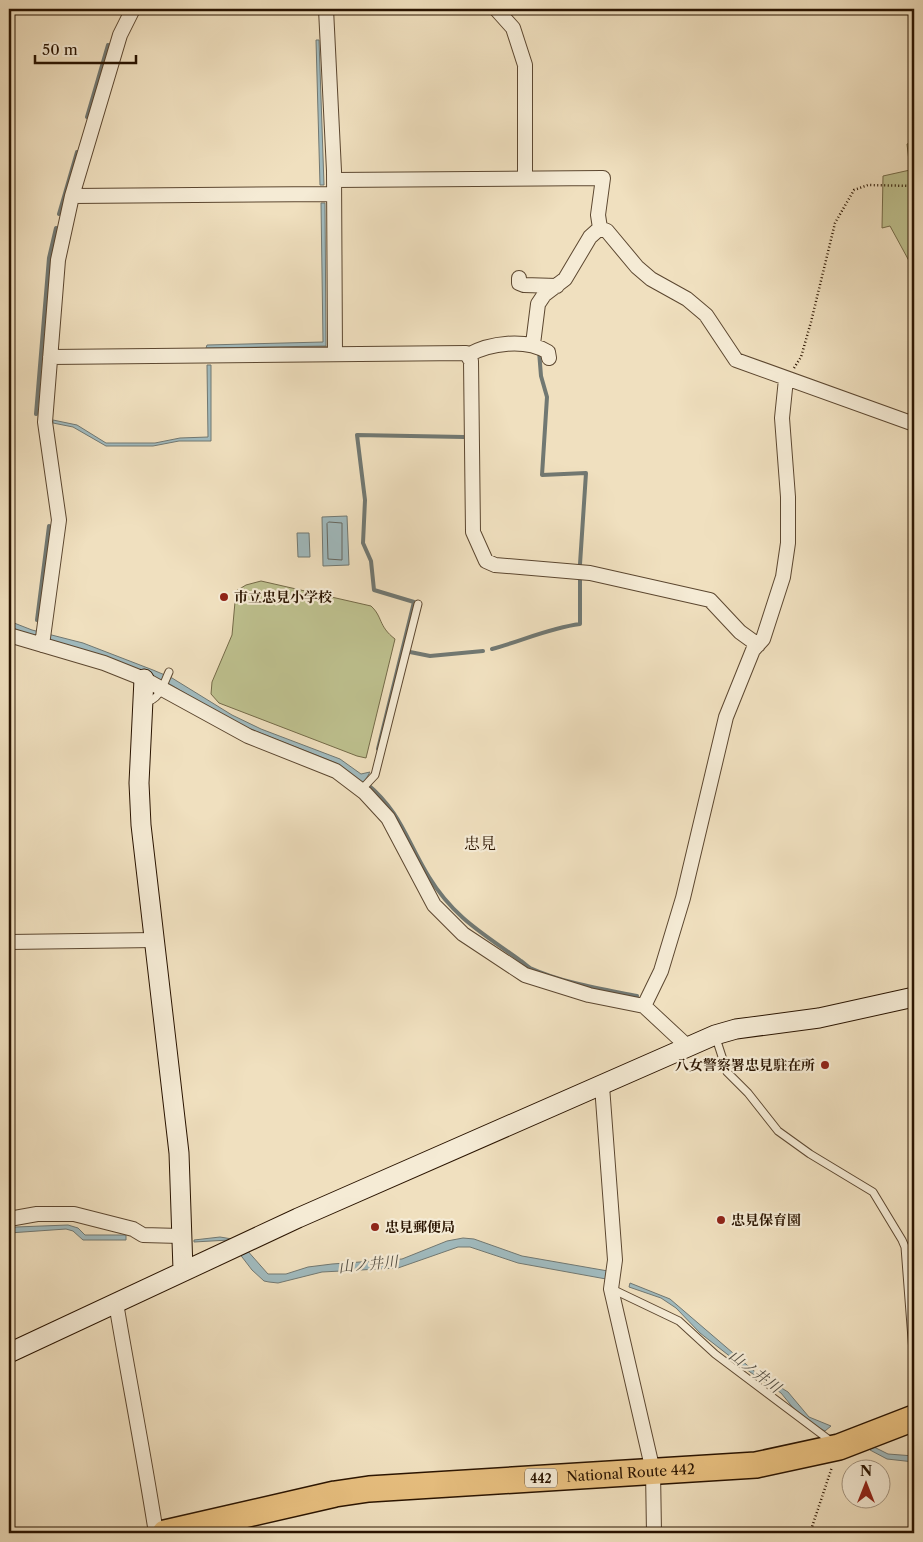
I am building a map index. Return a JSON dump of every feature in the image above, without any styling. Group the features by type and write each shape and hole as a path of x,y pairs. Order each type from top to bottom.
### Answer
{"highway":[{"name":"National Route 442","path":"165,1533 335,1494 369,1489 756,1465 839,1447 914,1418"}],"street":[{"path":"42,645 58,520 45,422 58,260 72,196 120,35 133,9"},
{"path":"326,9 334,187 335,354"},
{"path":"496,9 513,28 525,65 525,178"},
{"path":"72,196 525,178 603,178 598,215 600,228"},
{"path":"533,344 538,304 544,295 565,279 590,237 600,228"},
{"path":"600,228 607,231 637,267 651,278 687,299 706,315 736,360 914,424"},
{"path":"519,278 519,283 524,285 557,286"},
{"path":"468,355 478,350 503,345 533,344 548,352 550,358"},
{"path":"50,357 466,353 471,361 473,532 486,561 495,566 590,573 710,600 740,632 758,645"},
{"path":"644,1006 661,970 682,898 726,718 753,650 763,639 778,592 788,543 788,497 782,418 786,379"},
{"path":"9,635 104,663 163,686 248,736 336,771 361,790 388,818 434,905 463,934 525,975 590,995 644,1006 687,1046"},
{"path":"144,679 139,757 140,808 179,1154 180,1236 183,1270"},
{"path":"9,942 155,940"},
{"path":"9,1353 183,1270 602,1086 687,1046 715,1035 736,1030 819,1018 914,997"},
{"path":"602,1086 615,1260 612,1289 653,1471 654,1533"},
{"path":"9,1219 37,1214 74,1214 133,1230 143,1235 180,1236"},
{"path":"116,1302 134,1408 142,1440 156,1533"}],"lane":[{"path":"361,790 375,775 418,604"},
{"path":"142,702 152,701 163,686 169,672"},
{"path":"715,1035 727,1072 748,1093 778,1131 810,1154 873,1192 905,1247 914,1366"},
{"path":"905,1247 914,1250"},
{"path":"612,1289 679,1321 716,1354 839,1447"}],"path":[{"path":"786,379 801,357 835,223 854,190 868,185 914,186"},
{"path":"810,1533 839,1447"}],"green space":[{"path":"914,142 914,270 890,226 882,228 883,176 910,170 907,144"},
{"path":"261,581 371,606 383,626 395,639 366,758 219,703 211,694 212,682 232,635 236,591 246,585"}],"water":[{"path":"316,40 319,40 324,185 320,185"},
{"path":"321,203 325,203 326,346 206,348 207,345 323,342"},
{"path":"207,365 211,365 211,441 179,441 153,446 106,446 73,427 53,423 53,420 77,425 106,443 155,443 180,438 208,437"},
{"path":"347,516 349,565 323,566 322,517"},
{"path":"297,533 309,533 310,557 298,557"},
{"path":"9,621 32,630 83,643 153,670 172,678 232,715 261,729 340,759 361,774 370,772 363,784 336,763 235,723 168,683 9,628"},
{"path":"68,1225 78,1228 85,1235 126,1235 126,1240 83,1240 73,1231 66,1229 9,1233 9,1228 16,1227"},
{"name":"山ノ井川","path":"220,1237 238,1240 268,1274 286,1274 308,1267 332,1264 402,1259 447,1241 463,1238 474,1239 522,1256 608,1271 606,1279 518,1263 470,1247 458,1247 398,1268 322,1272 278,1283 264,1281 252,1270 229,1240 194,1242 194,1240"},
{"path":"630,1283 670,1299 754,1371 788,1392 809,1417 831,1426 825,1431 803,1420 781,1393 750,1372 700,1333 676,1308 661,1298 629,1287"},
{"path":"872,1446 888,1454 914,1456 914,1462 887,1459 870,1450"}],"waterway":[{"path":"87,117 108,45"},
{"path":"59,214 77,152"},
{"path":"36,414 49,258 56,228"},
{"path":"539,351 541,376 547,397 542,475 586,473 580,564"},
{"path":"378,749 414,602 374,590 371,561 363,543 365,500 357,435 464,437"},
{"path":"37,620 49,526"},
{"path":"492,649 546,632 580,624 580,577"},
{"path":"410,652 430,656 483,651"},
{"path":"366,783 396,816 421,864 439,891 449,904 470,924 530,968 569,982 637,996"}],"place":[{"name":"市立忠見小学校","path":"224,597"},
{"name":"八女警察署忠見駐在所","path":"825,1065"},
{"name":"忠見保育園","path":"721,1220"},
{"name":"忠見郵便局","path":"375,1227"}],"district":[{"name":"忠見","path":"480,843"}]}
